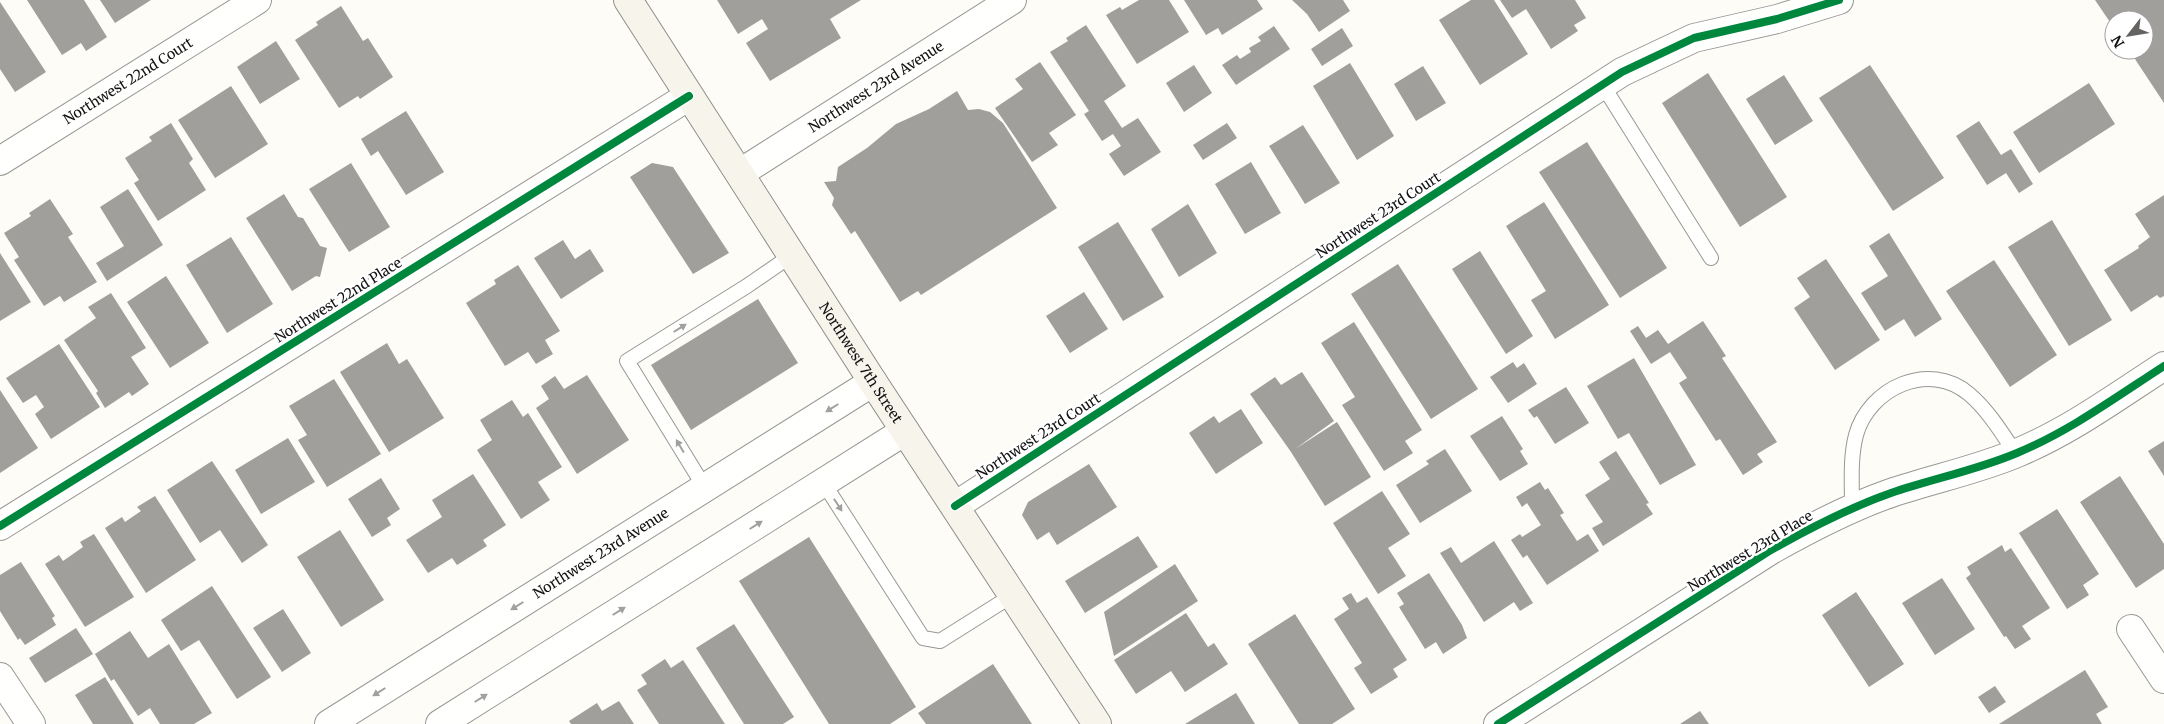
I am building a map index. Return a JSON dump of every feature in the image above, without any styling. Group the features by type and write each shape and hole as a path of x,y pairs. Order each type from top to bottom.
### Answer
{"main road":[{"name":"Northwest 7th Street","path":"628,0 905,431 1097,724"}],"street":[{"name":"Northwest 22nd Court","path":"0,161 257,0"},
{"name":"Northwest 23rd Avenue","path":"740,173 1012,0"},
{"name":"Northwest 23rd Court","path":"955,506 1622,72 1694,38 1777,19 1839,0"},
{"name":"Northwest 22nd Place","path":"0,526 689,96"},
{"name":"Northwest 23rd Place","path":"1498,724 1771,550 1815,525 1852,507 1924,482 2016,454 2080,420 2164,366"},
{"name":"Northwest 23rd Avenue","path":"329,724 874,382"},
{"path":"440,724 905,431"},
{"path":"2131,629 2164,679"},
{"path":"0,677 30,724"}],"lane":[{"path":"1602,84 1711,258"},
{"path":"705,488 627,361 747,286 792,255"},
{"path":"1852,507 1852,463 1856,434 1867,410 1880,396 1897,386 1920,379 1945,380 1968,393 1990,415 2016,454"},
{"path":"823,482 923,638 940,641 1014,595"}],"building":[{"path":"27,0 84,0 107,37 86,51 81,43 62,55"},
{"path":"100,0 151,0 115,23"},
{"path":"717,0 861,0 830,19 841,38 770,81 746,43 768,29 762,19 738,34"},
{"path":"1139,0 1169,0 1189,32 1137,64 1106,15 1120,7 1122,10"},
{"path":"1184,0 1257,0 1263,9 1222,35 1218,28 1206,35"},
{"path":"1292,0 1343,0 1350,11 1319,32 1307,14"},
{"path":"1471,0 1494,0 1528,54 1480,85 1439,20"},
{"path":"1500,0 1575,0 1586,18 1574,25 1578,31 1551,49 1526,9 1512,18"},
{"path":"2095,0 2164,0 2164,103 2136,60 2154,60 2154,10 2104,10 2104,13"},
{"path":"0,2 46,72 15,92 0,69"},
{"path":"341,6 363,41 368,38 393,77 360,99 358,96 339,108 295,40 318,25 316,22"},
{"path":"1086,25 1126,86 1104,101 1122,128 1138,118 1161,152 1124,176 1109,154 1121,146 1113,134 1102,141 1084,114 1089,111 1050,52 1068,41 1066,38"},
{"path":"1274,26 1290,49 1236,85 1222,65 1237,55 1240,59 1251,52 1249,48 1261,41 1258,37"},
{"path":"1342,28 1353,46 1322,66 1311,49"},
{"path":"276,41 300,79 260,104 237,67"},
{"path":"1040,62 1076,115 1049,133 1058,145 1032,162 995,108 1023,89 1015,79"},
{"path":"1350,63 1394,136 1357,160 1313,86"},
{"path":"1194,65 1212,93 1184,112 1166,83"},
{"path":"1870,65 1944,178 1893,211 1819,98"},
{"path":"1423,66 1446,103 1416,121 1394,84"},
{"path":"1708,73 1787,197 1740,227 1662,103"},
{"path":"1784,75 1813,121 1775,145 1746,99"},
{"path":"2089,83 2115,124 2039,173 2013,132"},
{"path":"231,86 268,144 215,178 178,120"},
{"path":"957,91 968,110 979,109 990,112 1003,123 1057,208 921,295 918,291 900,302 855,231 851,234 832,205 834,198 824,182 836,181 838,167 867,148 896,124 929,109"},
{"path":"406,111 444,172 406,195 378,151 371,156 361,139"},
{"path":"1979,121 2001,155 2011,149 2033,184 2019,193 2006,173 1987,185 1956,136"},
{"path":"171,123 193,159 189,163 206,190 158,221 134,183 139,180 125,158 152,141 149,137"},
{"path":"1227,123 1237,138 1203,160 1193,145"},
{"path":"1303,125 1340,183 1305,204 1269,146"},
{"path":"1587,142 1667,268 1620,298 1539,172"},
{"path":"1251,162 1281,213 1245,234 1215,184"},
{"path":"351,163 390,227 349,252 309,189"},
{"path":"652,163 673,167 729,253 693,274 630,177"},
{"path":"128,189 163,245 107,281 96,263 124,246 100,207"},
{"path":"284,194 298,217 303,218 320,246 327,248 320,277 316,276 292,291 246,218"},
{"path":"2164,195 2164,296 2160,298 2157,295 2131,312 2104,270 2139,248 2138,246 2150,237 2135,214"},
{"path":"50,199 73,234 68,237 97,282 64,302 60,296 44,306 14,260 19,257 4,233 31,216 29,213"},
{"path":"1544,202 1609,305 1555,339 1531,300 1546,291 1506,226"},
{"path":"1188,204 1217,253 1179,277 1151,229"},
{"path":"2052,220 2112,320 2069,346 2008,247"},
{"path":"1118,222 1164,297 1123,321 1078,247"},
{"path":"1889,233 1942,319 1915,337 1904,319 1885,331 1861,293 1888,276 1869,246"},
{"path":"231,237 273,304 227,333 186,265"},
{"path":"563,240 575,259 590,249 604,271 561,299 534,258"},
{"path":"1480,251 1533,336 1506,354 1452,269"},
{"path":"0,253 31,302 0,321"},
{"path":"1826,259 1880,340 1835,370 1794,308 1810,297 1797,278"},
{"path":"1994,260 2057,355 2010,387 1946,291"},
{"path":"1398,264 1478,389 1431,419 1351,294"},
{"path":"518,265 560,331 545,340 553,354 536,364 528,352 505,366 466,303 496,284 494,280"},
{"path":"166,276 209,343 170,368 127,302"},
{"path":"1084,292 1108,329 1070,353 1046,316"},
{"path":"111,293 146,348 131,357 149,384 132,396 129,392 105,408 96,393 98,391 64,340 96,318 88,307"},
{"path":"758,299 798,363 691,430 651,365"},
{"path":"1703,321 1726,356 1722,358 1777,442 1757,454 1763,462 1743,475 1720,439 1716,441 1679,383 1687,378 1670,352 1651,364 1630,331 1638,326 1646,338 1658,330 1668,344"},
{"path":"1354,322 1422,430 1405,441 1413,453 1384,471 1342,405 1355,397 1321,343"},
{"path":"387,343 399,364 407,359 444,418 389,452 340,372"},
{"path":"59,344 100,407 51,439 35,414 44,407 36,395 23,403 6,378"},
{"path":"1634,358 1696,465 1660,485 1629,433 1618,439 1587,386"},
{"path":"1513,362 1517,368 1524,363 1537,384 1508,403 1490,377"},
{"path":"1302,372 1334,421 1295,449 1337,422 1371,477 1325,506 1291,452 1250,394 1275,377 1281,385"},
{"path":"587,375 629,440 577,474 536,408 549,399 541,386 555,376 564,389"},
{"path":"334,379 381,454 327,487 298,440 307,435 289,406"},
{"path":"1566,387 1589,423 1555,444 1537,416 1534,418 1528,410"},
{"path":"0,390 38,448 0,473"},
{"path":"512,400 523,417 528,413 562,467 538,482 550,500 521,519 477,450 492,440 480,420"},
{"path":"1241,409 1263,443 1216,474 1189,433 1214,416 1219,423"},
{"path":"1502,416 1523,449 1520,451 1528,464 1500,481 1470,436"},
{"path":"288,438 315,482 261,514 235,470"},
{"path":"2164,441 2164,476 2148,451"},
{"path":"1445,449 1472,491 1420,523 1396,485 1429,464 1426,461"},
{"path":"1616,451 1649,503 1646,504 1653,514 1603,546 1592,528 1603,522 1585,495 1610,479 1599,462"},
{"path":"212,461 268,545 242,563 220,530 200,543 167,490"},
{"path":"1089,464 1117,507 1057,545 1049,532 1037,540 1022,515 1028,502"},
{"path":"473,474 506,525 483,540 487,546 457,565 452,558 428,573 406,540 442,517 432,500"},
{"path":"2120,476 2164,544 2164,569 2136,588 2080,502"},
{"path":"381,478 400,509 387,518 391,525 372,537 348,499"},
{"path":"1540,482 1545,490 1548,488 1564,513 1560,515 1577,541 1588,534 1599,551 1547,585 1527,555 1523,558 1511,540 1520,534 1522,537 1541,525 1527,503 1522,507 1516,497"},
{"path":"1382,491 1410,534 1388,548 1406,576 1378,594 1333,523"},
{"path":"155,496 196,560 146,593 105,528 122,517 125,522 141,511 137,507"},
{"path":"2057,509 2099,574 2083,585 2089,595 2067,609 2019,533"},
{"path":"340,530 384,600 341,627 297,557"},
{"path":"94,534 134,597 85,627 45,564 59,555 63,561 83,547 80,542"},
{"path":"1138,536 1158,567 1085,613 1065,581"},
{"path":"809,537 916,707 890,724 829,724 739,581"},
{"path":"1494,541 1533,603 1520,611 1514,602 1484,622 1440,553 1451,547 1461,563"},
{"path":"2002,545 2005,552 2011,548 2050,608 2022,626 2031,639 2015,649 2006,636 2004,637 1966,578 1971,574 1967,567"},
{"path":"21,562 55,616 52,618 56,625 25,645 20,638 18,640 0,611 0,575"},
{"path":"1175,564 1198,601 1114,656 1104,612"},
{"path":"1429,573 1462,625 1467,638 1443,654 1436,642 1425,649 1399,607 1404,604 1397,593"},
{"path":"1942,578 1975,629 1935,655 1902,603"},
{"path":"212,586 271,677 237,699 199,640 181,651 161,620"},
{"path":"1856,592 1904,664 1869,687 1822,615"},
{"path":"1351,593 1357,603 1367,597 1407,660 1393,669 1398,677 1371,694 1354,668 1362,663 1334,619 1349,609 1342,598"},
{"path":"283,609 311,653 282,672 253,628"},
{"path":"1186,613 1208,647 1214,643 1228,664 1185,692 1171,671 1136,694 1114,660"},
{"path":"1295,614 1355,709 1332,724 1299,724 1248,644"},
{"path":"734,624 794,717 783,724 744,724 696,648"},
{"path":"76,628 93,654 45,683 29,658"},
{"path":"130,631 148,658 169,644 212,713 194,724 160,724 150,708 138,716 114,679 111,681 95,654"},
{"path":"665,659 671,668 683,660 725,724 659,724 637,690 647,684 641,675"},
{"path":"993,664 1032,724 926,724 918,713"},
{"path":"2085,670 2108,707 2096,714 2102,724 1999,724"},
{"path":"105,677 134,724 93,724 75,695"},
{"path":"1995,686 2006,702 1989,713 1978,697"},
{"path":"1236,693 1255,724 1185,724"},
{"path":"619,701 634,724 571,724 569,721 597,703 602,711"},
{"path":"1700,711 1709,724 1680,724"}],"cycle path":[{"path":"955,506 1622,72 1694,38 1777,19 1839,0"},
{"path":"0,526 689,96"},
{"path":"1498,724 1771,550 1800,534 1875,499 1986,464 2037,444 2092,413 2164,366"}]}
